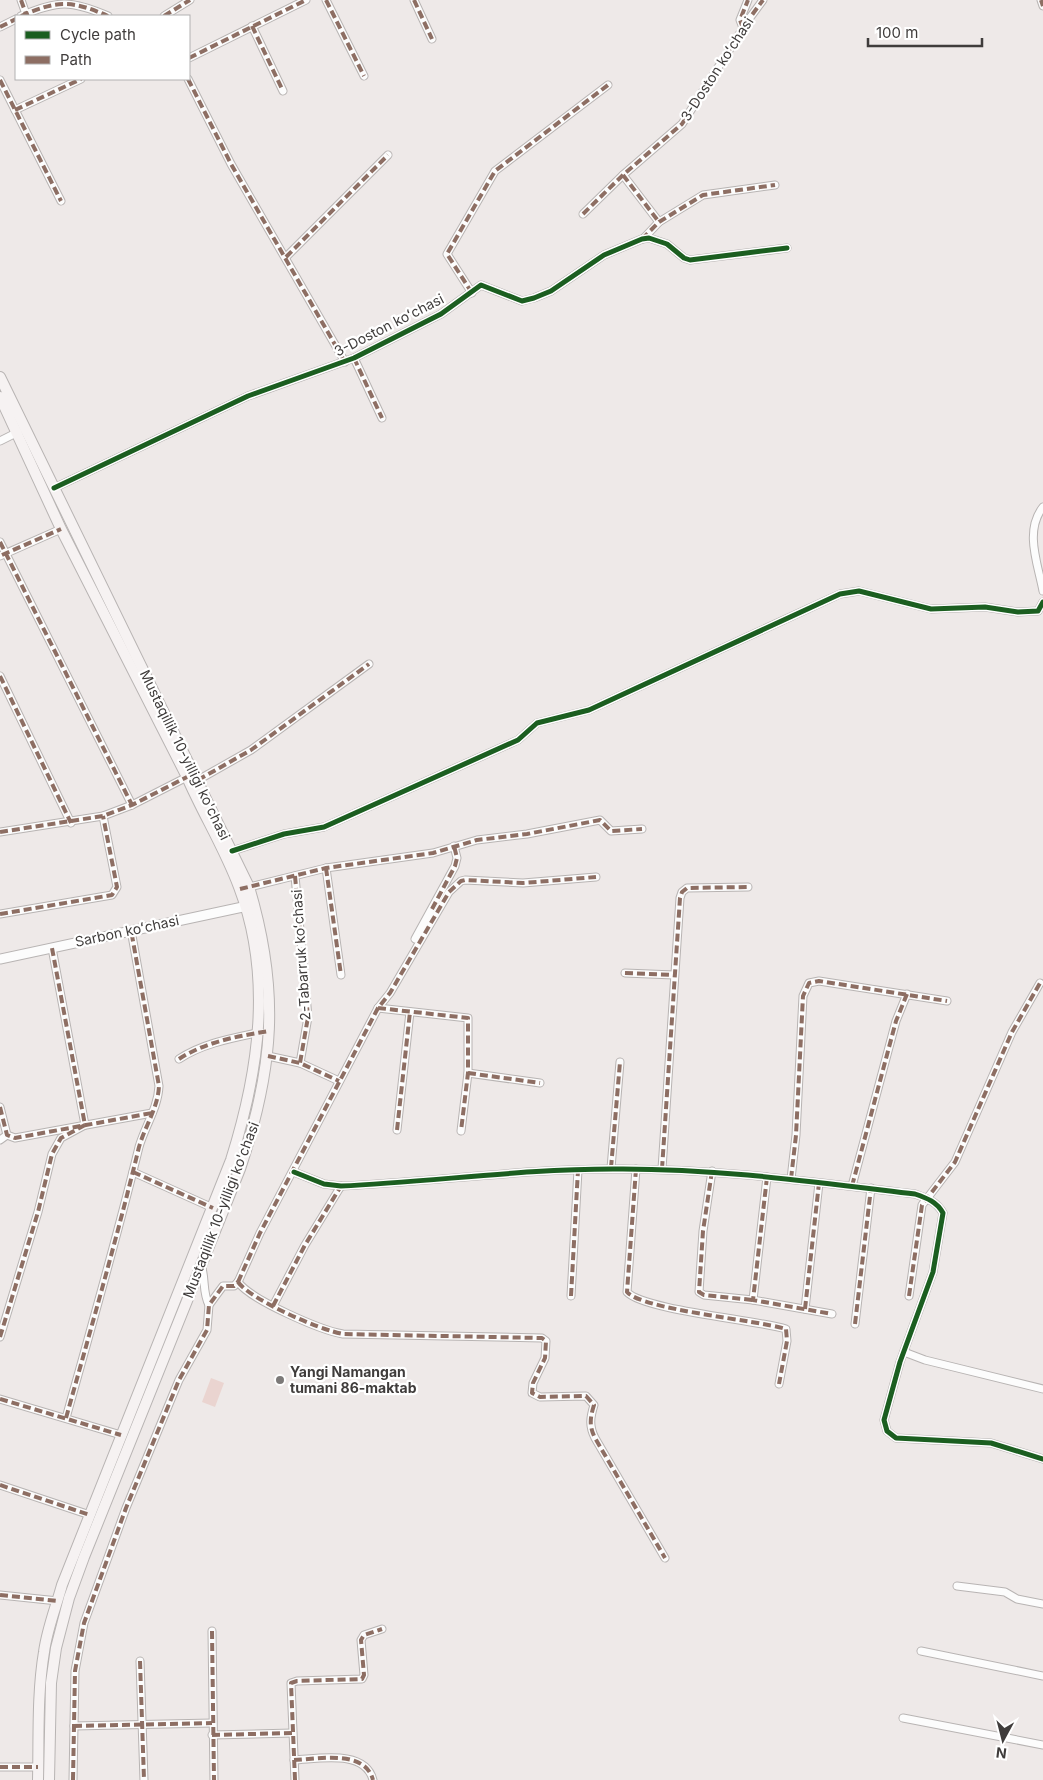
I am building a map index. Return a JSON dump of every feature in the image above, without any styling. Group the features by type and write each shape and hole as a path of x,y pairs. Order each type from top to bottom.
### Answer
{"main road":[{"name":"Mustaqillik 10-yilligi ko'chasi","path":"0,377 232,851 245,888 268,972 264,1032 246,1112 213,1208 121,1434 58,1600 44,1651 40,1687 38,1780"},
{"name":"Mustaqillik 10-yilligi ko'chasi","path":"0,397 18,432 61,529 187,777 204,817 245,888"},
{"name":"Mustaqillik 10-yilligi ko'chasi","path":"49,1780 51,1683 62,1621 84,1557 240,1169 256,1122 268,1056 264,1032"}],"street":[{"path":"21,0 24,15 50,4 70,0 81,2 106,15"},
{"path":"166,15 190,0"},
{"path":"190,57 306,0"},
{"path":"326,0 364,76"},
{"path":"414,0 432,39"},
{"path":"743,28 740,20 748,0"},
{"name":"3-Doston koʻchasi","path":"583,214 623,174 682,124 763,0"},
{"path":"1041,0 1043,6"},
{"path":"0,27 15,20"},
{"path":"252,26 283,91"},
{"path":"0,80 61,201"},
{"path":"15,110 79,80"},
{"path":"189,80 231,164 345,362"},
{"path":"472,293 447,254 495,171 608,84"},
{"path":"286,257 388,155"},
{"path":"623,174 659,222"},
{"name":"3-Doston koʻchasi","path":"54,488 248,396 354,358 441,314 481,285 522,301 534,298 551,291 604,255 642,239 659,222 702,195 775,185"},
{"path":"642,239 649,238 667,244 684,258 690,260 788,248"},
{"path":"354,358 382,418"},
{"path":"0,441 18,432"},
{"path":"1043,507 1038,514 1032,534 1043,591"},
{"path":"3,555 61,529"},
{"path":"0,542 3,555 132,805"},
{"path":"232,851 284,834 324,827 518,740 537,723 588,710 840,594 859,591 932,609 985,607 1018,612 1038,611 1043,602"},
{"path":"198,780 251,750 369,664"},
{"path":"0,676 71,823"},
{"path":"0,832 71,823 103,816 132,805 187,777"},
{"path":"0,914 112,895 117,887 103,816"},
{"path":"245,888 326,868 433,853 477,840 527,834 600,820 611,831 642,830"},
{"path":"390,993 390,984 455,866 457,858 454,846"},
{"path":"326,868 341,975"},
{"name":"2-Tabarruk koʻchasi","path":"295,876 308,1018 300,1063"},
{"path":"209,1305 223,1286 234,1286 238,1282 260,1233 294,1172 378,1008 390,993 442,903 461,881 522,883 596,877"},
{"path":"662,1169 674,975 682,892 687,888 748,887"},
{"name":"Sarbon koʻchasi","path":"0,959 250,906"},
{"path":"66,1418 144,1130 158,1096 159,1086 131,930"},
{"path":"52,948 85,1125"},
{"path":"625,973 674,975"},
{"path":"791,1179 796,1135 803,996 808,983 819,981 946,1001"},
{"path":"909,1296 922,1205 926,1197 955,1162 1012,1032 1040,983"},
{"path":"852,1186 896,1020 907,994"},
{"path":"378,1008 468,1018 468,1073 461,1131"},
{"path":"397,1130 410,1012"},
{"path":"179,1059 192,1050 228,1039 264,1032"},
{"path":"268,1056 300,1063 339,1081"},
{"path":"611,1168 620,1062"},
{"path":"468,1073 540,1083"},
{"path":"0,1108 7,1135"},
{"path":"7,1135 15,1138 152,1113"},
{"path":"0,1337 38,1212 52,1154 60,1138 85,1125"},
{"path":"0,1140 7,1135"},
{"path":"294,1172 324,1184 340,1186 611,1168 662,1169 791,1179 871,1188 926,1197 939,1205 944,1213 933,1272 904,1352 884,1420 887,1431 896,1438 990,1443 1043,1459"},
{"path":"636,1169 627,1292 633,1296 671,1307 786,1329 788,1333 787,1341 779,1384"},
{"path":"571,1296 578,1170"},
{"path":"133,1172 213,1208"},
{"path":"712,1172 703,1231 700,1292 704,1295 753,1300 832,1314"},
{"path":"753,1300 767,1177"},
{"path":"805,1309 819,1183"},
{"path":"273,1306 305,1245 340,1186"},
{"path":"856,1324 871,1188"},
{"path":"73,1780 75,1671 84,1623 126,1508 179,1380 207,1330 209,1305 204,1294 205,1276 200,1265"},
{"path":"238,1282 243,1289 273,1306 330,1332 343,1334 542,1338 546,1341 545,1358 533,1382 532,1393 540,1397 586,1396 594,1405 590,1418 590,1429 666,1558"},
{"path":"904,1352 925,1360 1043,1389"},
{"path":"0,1399 121,1434"},
{"path":"0,1485 90,1514"},
{"path":"957,1586 1005,1592 1017,1598 1043,1604"},
{"path":"0,1595 58,1600"},
{"path":"294,1780 291,1683 297,1681 362,1679 364,1675 361,1640 364,1635 382,1629"},
{"path":"212,1631 214,1780"},
{"path":"921,1651 1043,1676"},
{"path":"140,1661 144,1780"},
{"path":"903,1718 1043,1745"},
{"path":"74,1726 212,1723"},
{"path":"212,1735 292,1733"},
{"path":"294,1760 351,1760 365,1766 372,1780"},
{"path":"0,1767 38,1767"}],"shaded area":[{"path":"211,1378 224,1383 215,1407 202,1402"}],"marked path":[{"path":"21,0 26,14"},
{"path":"166,15 190,0"},
{"path":"190,58 306,0"},
{"path":"326,0 364,76"},
{"path":"414,0 432,39"},
{"path":"743,28 740,20 748,0"},
{"path":"583,214 623,175 682,124 763,0"},
{"path":"1041,0 1043,6"},
{"path":"24,15 45,7 64,4 84,7 105,15"},
{"path":"0,27 15,20"},
{"path":"252,26 283,91"},
{"path":"0,80 61,201"},
{"path":"15,110 79,80"},
{"path":"189,80 231,164 345,362"},
{"path":"472,293 447,254 495,171 608,85"},
{"path":"286,257 388,155"},
{"path":"623,175 659,222"},
{"path":"642,239 659,222 703,195 775,185"},
{"path":"354,358 382,418"},
{"path":"2,555 61,529"},
{"path":"0,542 132,805"},
{"path":"198,780 251,750 369,664"},
{"path":"0,676 71,823"},
{"path":"0,832 103,816 132,805 187,777"},
{"path":"0,914 112,895 117,887 103,816"},
{"path":"240,889 326,868 433,853 477,840 527,834 600,820 611,831 642,829"},
{"path":"432,909 455,866 457,858 454,846"},
{"path":"326,868 341,975"},
{"path":"295,876 308,1017 300,1063"},
{"path":"238,1282 260,1233 378,1008 390,993 449,892 461,881 465,880 523,883 596,877"},
{"path":"662,1169 680,898 682,892 687,888 748,887"},
{"path":"66,1418 139,1147 158,1094 159,1086 131,930"},
{"path":"0,1337 38,1212 52,1154 61,1138 85,1125 52,948"},
{"path":"625,973 674,975"},
{"path":"791,1179 796,1135 803,996 809,983 819,981 947,1001"},
{"path":"909,1296 922,1205 955,1162 1012,1032 1040,983"},
{"path":"852,1186 896,1021 907,994"},
{"path":"378,1008 468,1018 468,1073 461,1131"},
{"path":"397,1130 410,1012"},
{"path":"179,1059 211,1044 269,1031"},
{"path":"268,1056 300,1063 339,1081"},
{"path":"611,1168 620,1062"},
{"path":"468,1073 540,1083"},
{"path":"0,1107 7,1135 15,1138 152,1113"},
{"path":"636,1169 627,1292 637,1298 655,1304 786,1329 787,1341 779,1384"},
{"path":"571,1296 578,1170"},
{"path":"712,1171 703,1231 699,1292 704,1295 753,1300"},
{"path":"133,1172 213,1208"},
{"path":"767,1177 753,1300 832,1314"},
{"path":"805,1309 819,1183"},
{"path":"273,1306 305,1245 341,1186"},
{"path":"855,1324 871,1188"},
{"path":"238,1282 257,1297 287,1313 319,1327 343,1334 542,1338 546,1341 545,1358 533,1383 532,1393 540,1397 586,1396 594,1405 591,1422 595,1438 665,1558"},
{"path":"73,1780 75,1671 84,1623 126,1508 179,1380 207,1330 209,1305 223,1286 234,1286 238,1282"},
{"path":"0,1399 121,1435"},
{"path":"0,1485 90,1515"},
{"path":"0,1595 58,1601"},
{"path":"295,1780 291,1683 297,1681 362,1679 364,1675 361,1640 364,1635 382,1629"},
{"path":"212,1631 214,1780"},
{"path":"140,1661 144,1780"},
{"path":"74,1726 212,1723"},
{"path":"212,1735 292,1733"},
{"path":"294,1760 327,1758 351,1760 361,1764 368,1770 373,1780"},
{"path":"0,1767 38,1767"}],"cycle path":[{"path":"54,488 248,396 354,358 441,314 481,285 522,301 534,298 551,291 604,255 642,239 649,238 667,244 684,258 690,260 787,248"},
{"path":"232,851 284,834 324,827 518,740 537,723 589,710 840,594 859,591 931,609 985,607 1018,612 1038,611 1043,602"},
{"path":"294,1172 324,1184 341,1186 511,1173 651,1169 727,1173 915,1194 924,1197 935,1203 943,1213 933,1272 900,1362 884,1420 887,1431 896,1438 991,1443 1043,1459"}],"place":[{"name":"Yangi Namangan tumani 86-maktab","path":"280,1380"}]}
